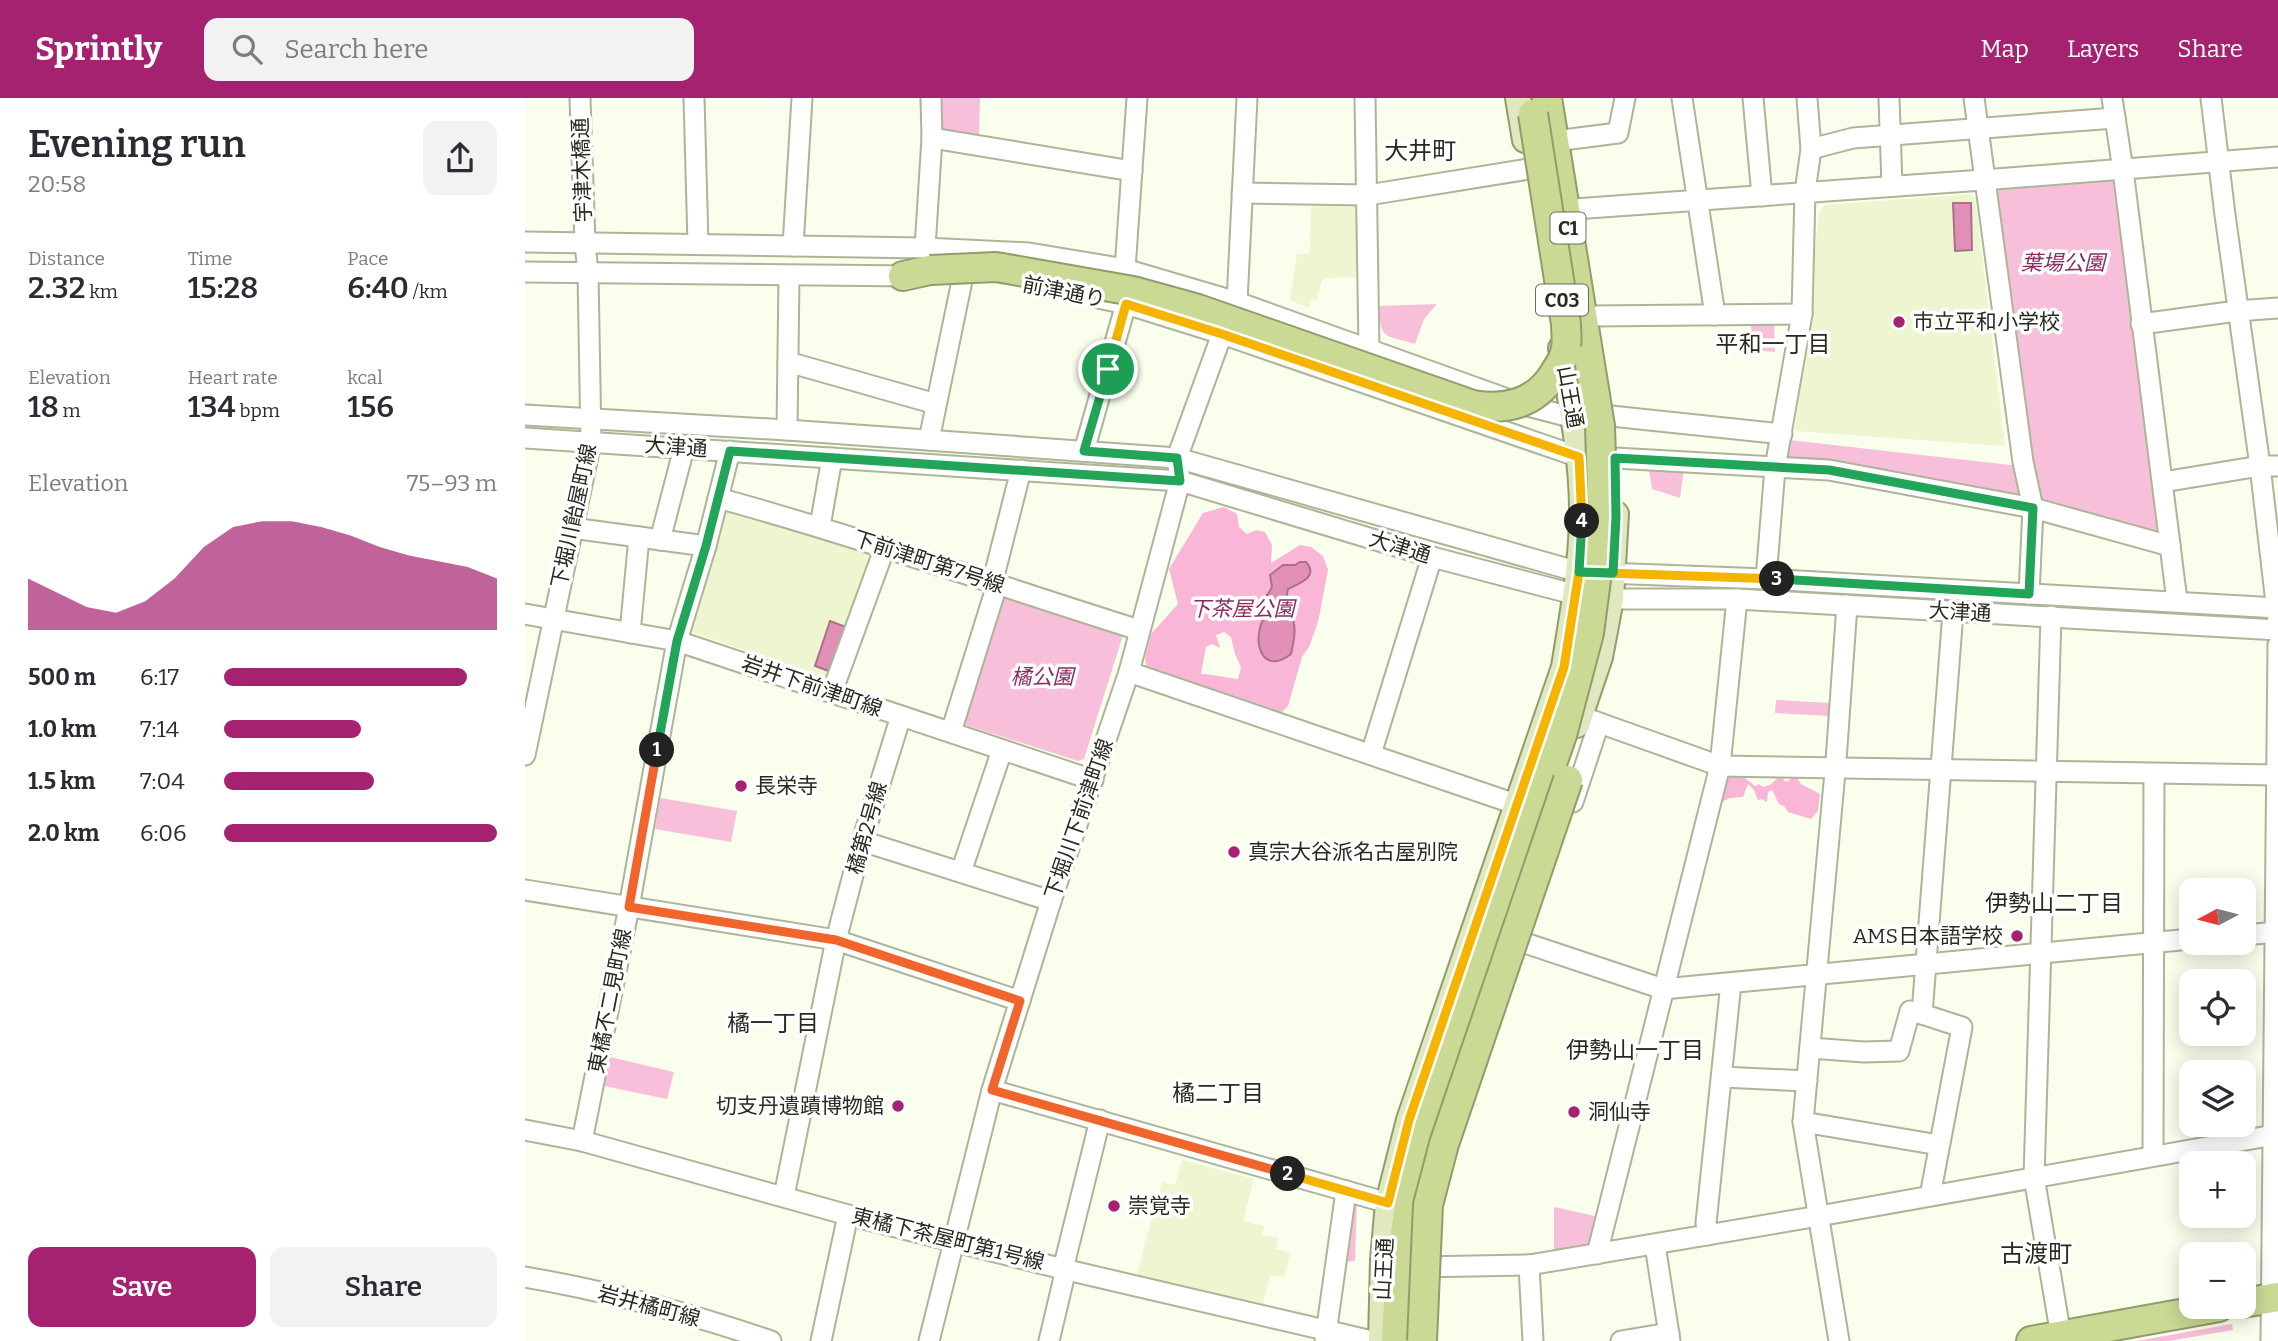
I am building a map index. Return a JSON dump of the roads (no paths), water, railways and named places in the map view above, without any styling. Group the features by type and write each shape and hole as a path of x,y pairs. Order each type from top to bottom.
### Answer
{"highway":[{"name":"C03","path":"919,265 996,267 1132,291 1198,309 1473,405 1489,408 1518,404 1530,399 1546,385 1566,351 1566,324 1532,102"},
{"name":"C1","path":"1396,1341 1407,1224 1423,1148 1448,1065 1562,736 1589,633 1600,557 1603,527 1600,426 1532,102"},
{"path":"1422,1341 1428,1205 1444,1144 1590,720"},
{"path":"2031,1341 2179,1314"}],"main road":[{"name":"山王通","path":"1416,1341 1422,1202 1441,1128 1590,720 1611,599 1616,517 1611,416 1556,98"},
{"name":"山王通","path":"1381,1341 1383,1260 1388,1203 1409,1120 1564,667 1578,583 1582,516 1579,457 1529,169 1532,102"}],"street":[{"name":"宇津木橋通","path":"580,98 588,273"},
{"path":"694,98 698,244"},
{"path":"793,246 802,98"},
{"path":"919,265 932,138 931,98"},
{"path":"1125,269 1137,98"},
{"path":"1237,302 1247,98"},
{"path":"1365,98 1369,350"},
{"path":"1563,140 1618,133 1625,98"},
{"path":"1682,98 1715,315"},
{"path":"1753,98 1762,196"},
{"path":"1766,579 1775,468 1802,314 1805,192 1811,149 1807,98"},
{"path":"1889,98 1892,186"},
{"path":"1974,98 2023,462 2033,508 2029,594"},
{"path":"2112,98 2177,601"},
{"path":"2211,98 2238,310 2269,466 2278,625"},
{"path":"1811,149 1853,138 2115,118"},
{"path":"932,138 1132,171"},
{"path":"1574,209 2278,157"},
{"path":"1242,193 1368,195 1529,169"},
{"name":"前津通り","path":"525,242 793,246 919,265 963,276 1045,286 1126,304 1222,334 1579,457"},
{"name":"前津通り","path":"525,272 789,276 1029,253 1125,269 1237,302 1524,405 1574,418"},
{"name":"下堀川飴屋町線","path":"525,755 591,442 588,273"},
{"path":"787,430 789,276"},
{"path":"929,440 963,276"},
{"name":"下堀川下前津町線","path":"929,1341 992,1090 1051,901 1129,672 1180,481 1177,458 1222,334 1237,302"},
{"path":"1084,451 1126,304"},
{"path":"2141,324 2238,310 2278,308"},
{"path":"1592,316 1802,314"},
{"path":"788,362 936,404"},
{"name":"大津通","path":"525,415 787,430 1177,458 1578,583 1611,599 1737,599 2278,630"},
{"path":"1611,416 1782,434"},
{"name":"大津通","path":"525,438 1180,481 1432,557 1578,583 1613,573 2278,608"},
{"path":"660,540 684,447"},
{"name":"東橘不二見町線","path":"582,1141 629,907 677,641 706,546 730,451"},
{"path":"820,526 832,458"},
{"path":"1615,458 1829,470 2033,508 2170,546"},
{"path":"2163,482 2269,466"},
{"path":"951,732 995,585 1021,470"},
{"name":"下前津町第7号線","path":"718,498 820,526 1139,630"},
{"path":"572,528 706,546"},
{"path":"631,633 639,537"},
{"path":"832,692 885,547"},
{"path":"1371,754 1432,557"},
{"path":"1597,1254 1720,766 1737,599"},
{"path":"1839,1341 1803,1122 1847,605"},
{"path":"1922,1014 1953,612"},
{"name":"岩井下前津町線","path":"525,614 677,641 1093,780"},
{"path":"2051,616 2034,1177 2061,1336"},
{"path":"2271,1341 2264,1299 2275,1129 2278,645"},
{"path":"1129,672 1518,805"},
{"name":"橘第2号線","path":"783,1196 836,940 862,841 901,716"},
{"path":"1590,720 1720,766 2276,775"},
{"name":"山王通","path":"1422,1202 1443,1185 1525,943 1590,720"},
{"path":"961,872 1002,750"},
{"path":"2153,1155 2154,774"},
{"path":"862,841 1051,901"},
{"path":"525,890 836,940 1020,1001"},
{"path":"2256,934 2277,932"},
{"path":"1525,943 1663,989 2179,940"},
{"path":"1708,1235 1706,1223 1731,983"},
{"path":"1810,1048 1864,1052 1899,1051 1910,1011 1962,1027 1930,1196"},
{"path":"1722,1077 1807,1082"},
{"path":"992,1090 1388,1203"},
{"path":"1049,1341 1101,1121"},
{"path":"1803,1122 1940,1145"},
{"path":"1419,1267 1529,1265 1655,1245 2153,1155 2275,1129"},
{"name":"東橘下茶屋町第1号線","path":"525,1130 582,1141 848,1214 1326,1336 1372,1341"},
{"path":"1326,1336 1346,1191"},
{"path":"821,1341 848,1214"},
{"path":"1621,1341 1670,1337 1655,1245"},
{"path":"1529,1265 1533,1341"},
{"name":"岩井橘町線","path":"525,1277 571,1285 722,1333 771,1341"}],"place":[{"name":"市立平和小学校","path":"1899,322"},
{"name":"長栄寺","path":"741,786"},
{"name":"真宗大谷派名古屋別院","path":"1234,852"},
{"name":"AMS日本語学校","path":"2017,936"},
{"name":"切支丹遺蹟博物館","path":"898,1106"},
{"name":"洞仙寺","path":"1574,1112"},
{"name":"崇覚寺","path":"1114,1206"}],"district":[{"name":"大井町","path":"1420,151"},
{"name":"平和一丁目","path":"1773,344"},
{"name":"伊勢山二丁目","path":"2054,903"},
{"name":"橘一丁目","path":"773,1023"},
{"name":"伊勢山一丁目","path":"1635,1050"},
{"name":"橘二丁目","path":"1218,1093"},
{"name":"古渡町","path":"2036,1254"}],"park label":[{"name":"葉場公園","path":"2063,263"},
{"name":"下茶屋公園","path":"1242,609"},
{"name":"橘公園","path":"1042,677"}]}
